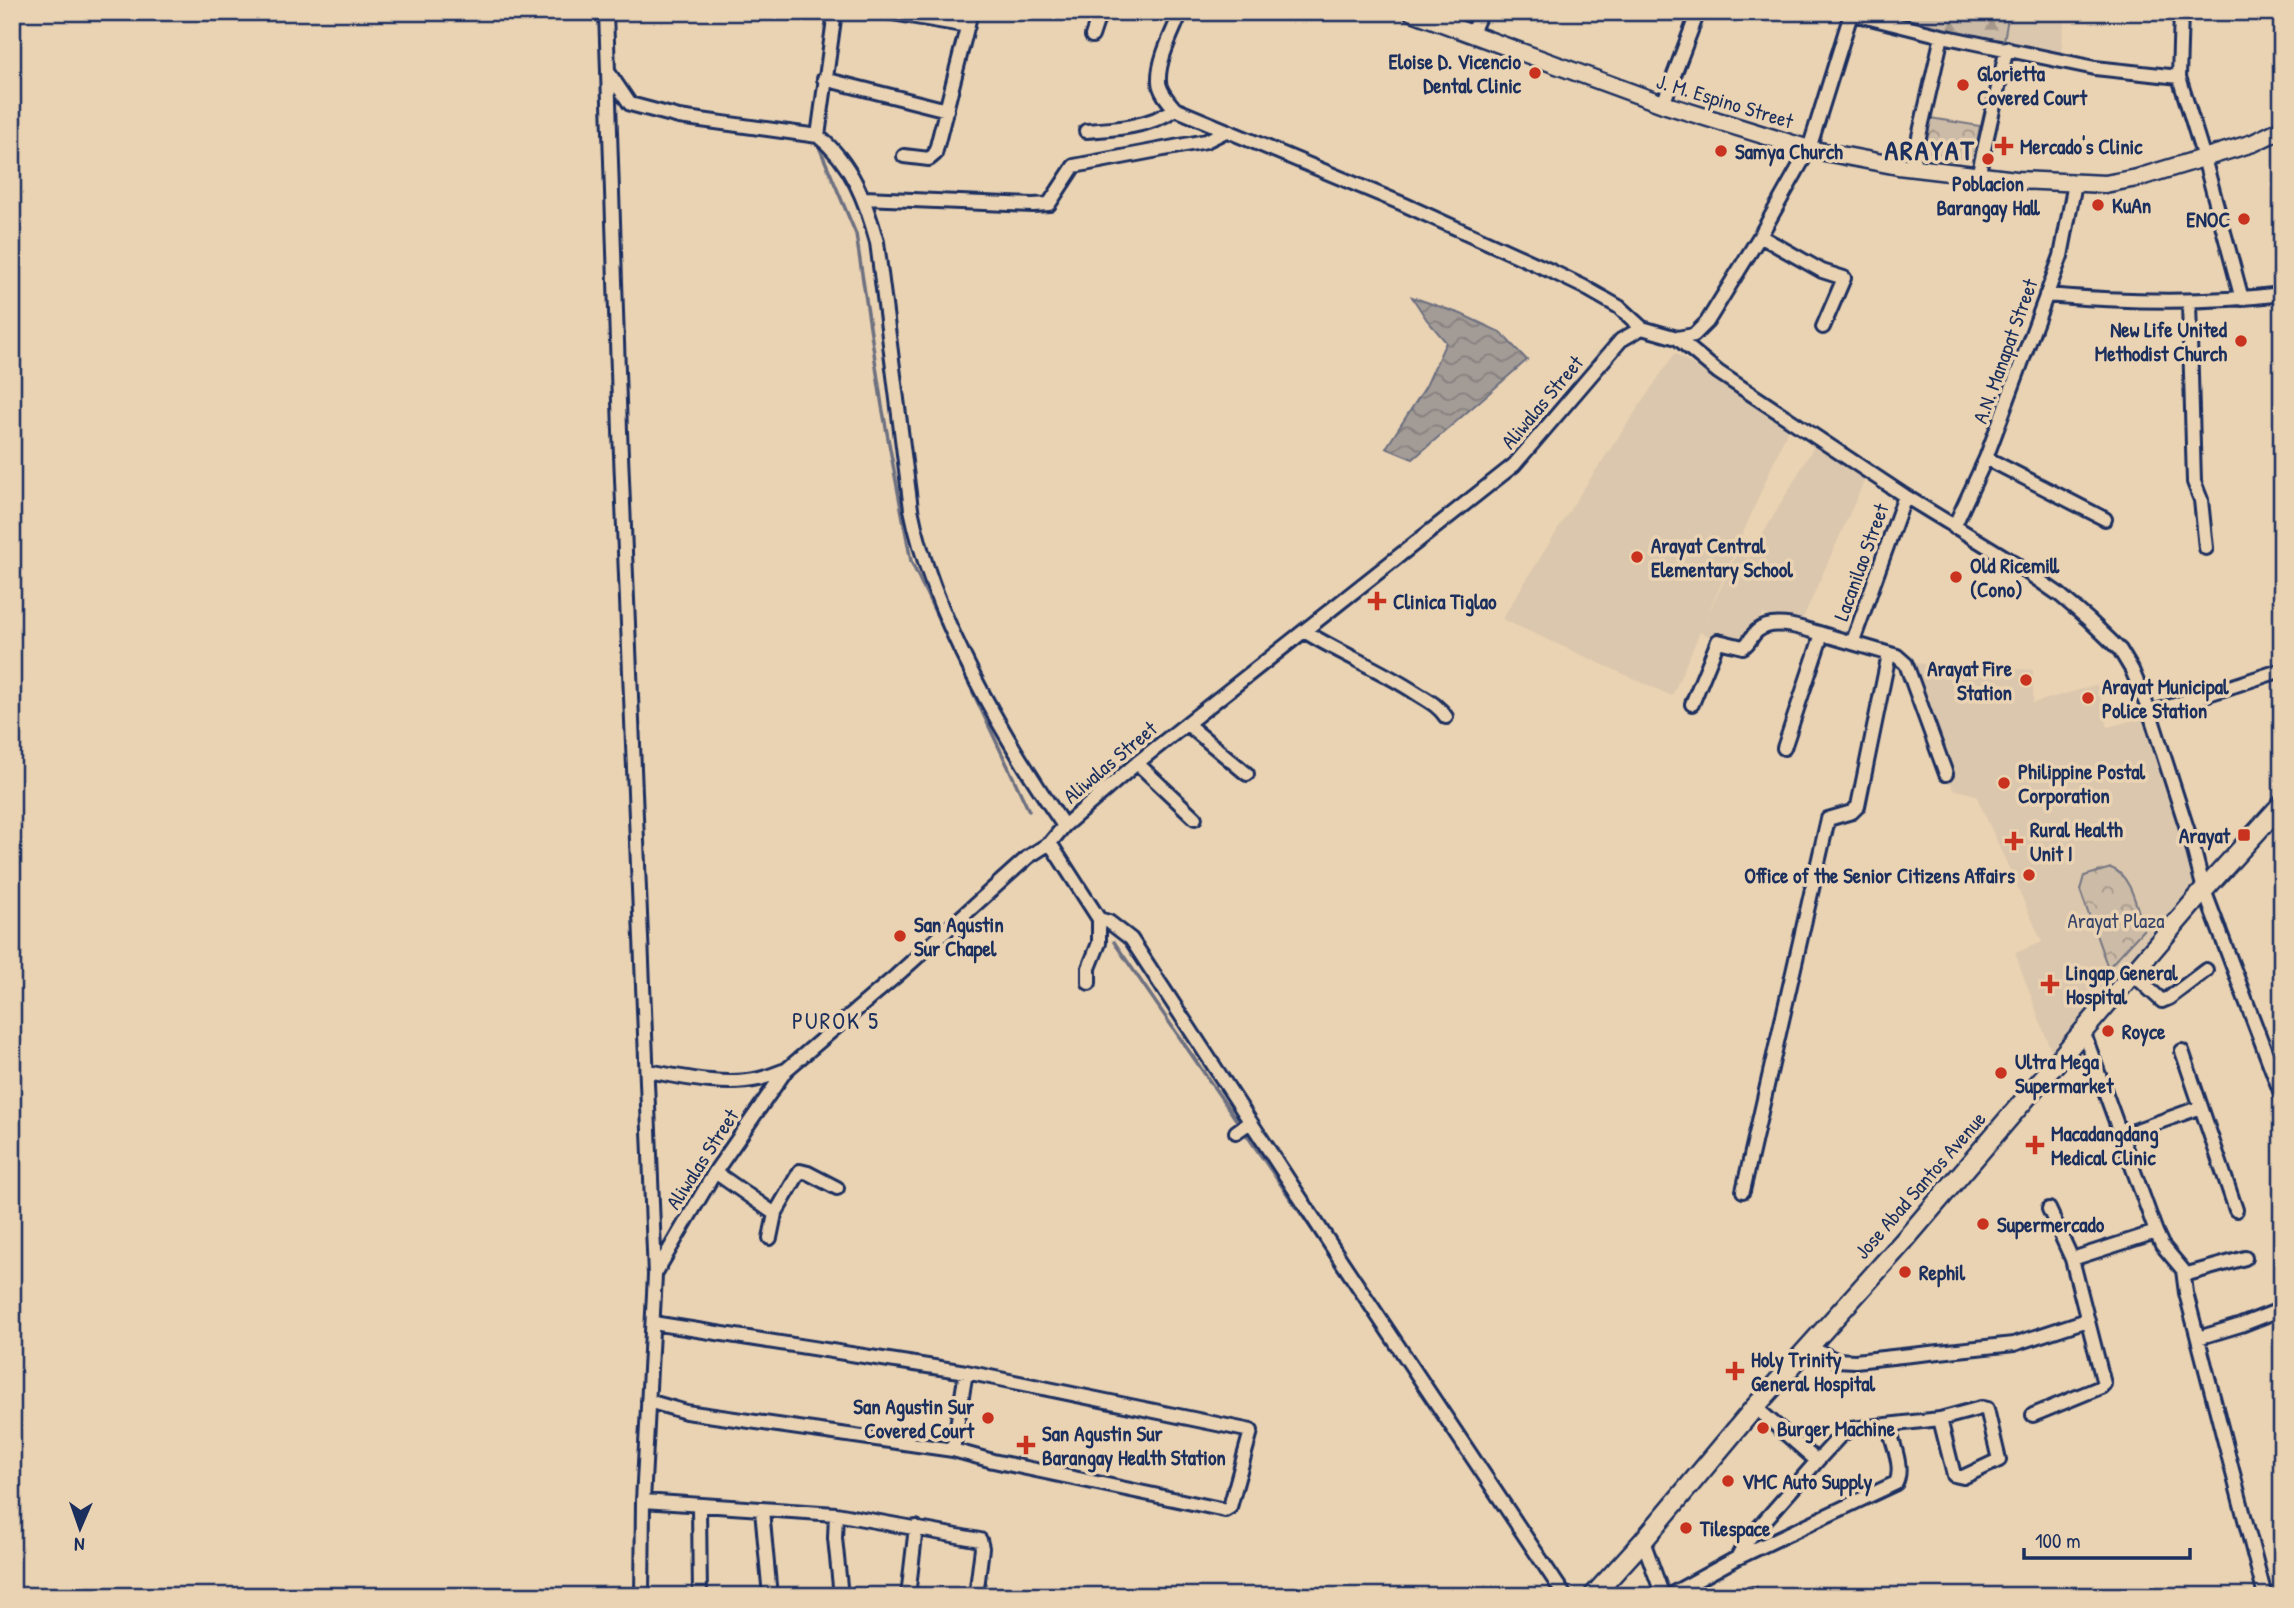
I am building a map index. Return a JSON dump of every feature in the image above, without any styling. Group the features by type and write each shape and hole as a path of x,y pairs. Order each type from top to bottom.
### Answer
{"highway":[{"name":"Jose Abad Santos Avenue","path":"1593,1596 1643,1541 1755,1407 1902,1243 2204,890 2282,804"}],"main road":[{"name":"J. M. Espino Street","path":"1412,12 1663,104 1809,149 1978,176 2105,184 2137,178 2253,143 2282,129"}],"street":[{"path":"606,12 654,1275 643,1501 642,1596"},
{"path":"818,136 835,12"},
{"path":"886,12 968,26"},
{"path":"904,156 933,158 971,12"},
{"path":"1092,36 1100,12"},
{"path":"1181,12 1162,63 1158,82 1175,109 1224,132 1403,204 1562,276 1619,307 1642,328 1677,338 1718,372 2060,595 2120,650 2132,670 2150,713 2204,890 2282,1097"},
{"path":"1471,35 1481,12"},
{"path":"1663,104 1698,12"},
{"path":"2181,12 2179,77 2242,299"},
{"path":"1677,338 1694,335 1707,322 1809,149 1848,13 2095,68 2179,77"},
{"path":"1912,167 1942,36"},
{"path":"1978,176 2007,48"},
{"path":"608,72 630,104 679,117 818,136 848,168 864,198 877,242 911,509 920,548 975,677 1035,785 1064,826"},
{"path":"824,79 947,110"},
{"path":"1086,131 1141,124 1161,119 1175,109"},
{"path":"864,198 1049,204 1074,166 1206,141 1224,132"},
{"name":"A.N. Manapat Street","path":"1954,527 1986,458 2061,256 2075,183"},
{"path":"1760,236 1822,271 1844,278 1823,327"},
{"path":"2046,295 2189,302 2282,294"},
{"path":"2189,302 2194,482 2201,500 2206,548"},
{"name":"Aliwalas Street","path":"654,1275 715,1172 786,1070 1028,857 1050,843 1064,826 1137,763 1514,465 1621,340 1642,328"},
{"path":"1986,458 2105,519"},
{"name":"Lacanilao Street","path":"1853,641 1905,496"},
{"path":"1692,704 1718,641 1742,647 1757,631 1771,625 1783,625 1853,641 1897,656 1906,664 1946,774"},
{"path":"1304,631 1328,646 1385,673 1434,704 1446,717"},
{"path":"1784,748 1822,634"},
{"path":"1743,1191 1828,819 1852,813 1858,806 1889,654"},
{"path":"2150,713 2282,670"},
{"path":"1187,723 1247,774"},
{"path":"1137,763 1195,818"},
{"path":"1050,843 1099,919 1099,943 1089,968 1089,983"},
{"path":"1099,919 1110,922 1131,939 1249,1123 1565,1596"},
{"path":"2133,974 2162,1001 2206,970"},
{"path":"2084,1031 2156,1232 2162,1245 2180,1265 2184,1275 2186,1293 2264,1596"},
{"path":"2182,1051 2236,1210"},
{"path":"648,1071 736,1081 757,1080 786,1070"},
{"path":"2123,1135 2201,1107"},
{"path":"1236,1132 1249,1123"},
{"path":"770,1238 775,1214 800,1171 808,1172 837,1188"},
{"path":"715,1172 775,1214"},
{"path":"2033,1415 2104,1384 2072,1259 2049,1209"},
{"path":"2072,1259 2156,1232"},
{"path":"2184,1275 2245,1258"},
{"path":"2199,1338 2282,1308"},
{"path":"1809,1347 1836,1360 1855,1361 2014,1344 2087,1320"},
{"path":"648,1401 686,1412 954,1450 993,1461 1225,1510 1230,1507 1251,1431 966,1372 653,1323"},
{"path":"954,1450 966,1372"},
{"path":"1755,1407 1817,1461"},
{"path":"1737,1558 1745,1543 1817,1461 1840,1436 1851,1429 1940,1419 1980,1408 1987,1409 1998,1460 1963,1477 1954,1475 1940,1419"},
{"path":"1643,1541 1666,1596 1737,1558 1896,1483 1899,1476 1898,1466 1888,1425"},
{"path":"643,1501 836,1514 980,1540 982,1548 976,1596"},
{"path":"699,1506 700,1596"},
{"path":"762,1510 770,1596"},
{"path":"836,1514 835,1552 841,1596"},
{"path":"908,1596 916,1527"}],"shaded area":[{"path":"2009,12 2065,12 2061,53 2004,41"},
{"name":"Arayat Central Elementary School","path":"1675,353 1789,427 1704,623 1737,553 1749,558 1816,443 1867,475 1799,627 1763,614 1743,646 1700,632 1672,696 1502,619 1580,494"},
{"path":"1909,663 2033,670 2033,703 2097,685 2108,727 2144,717 2179,828 2200,882 2051,1051 2015,953 2042,942 1976,795 1953,789"}],"green space":[{"path":"1853,12 2009,12 2004,41"},
{"path":"1930,118 1980,126 1974,160 1925,151"},
{"name":"Arayat Plaza","path":"2111,868 2129,885 2144,929 2108,968 2080,890 2084,876"}],"water":[{"path":"1412,297 1461,314 1500,332 1527,360 1413,459 1386,448 1426,386 1446,342"}],"waterway":[{"path":"820,149 856,234 882,406 911,561 1029,811"},
{"path":"1114,942 1352,1288"}],"place":[{"name":"Eloise D. Vicencio Dental Clinic","path":"1535,73"},
{"name":"Glorietta Covered Court","path":"1963,85"},
{"name":"Mercado's Clinic","path":"2004,146"},
{"name":"Samya Church","path":"1721,151"},
{"name":"Poblacion Barangay Hall","path":"1988,159"},
{"name":"KuAn","path":"2098,205"},
{"name":"ENOC","path":"2244,219"},
{"name":"New Life United Methodist Church","path":"2241,341"},
{"name":"Arayat Central Elementary School","path":"1637,557"},
{"name":"Old Ricemill (Cono)","path":"1956,577"},
{"name":"Clinica Tiglao","path":"1377,601"},
{"name":"Arayat Fire Station","path":"2026,680"},
{"name":"Arayat Municipal Police Station","path":"2088,698"},
{"name":"Philippine Postal Corporation","path":"2004,783"},
{"name":"Arayat","path":"2244,835"},
{"name":"Rural Health Unit I","path":"2014,841"},
{"name":"Office of the Senior Citizens Affairs","path":"2029,875"},
{"name":"San Agustin Sur Chapel","path":"900,936"},
{"name":"Lingap General Hospital","path":"2050,984"},
{"name":"Royce","path":"2108,1031"},
{"name":"Ultra Mega Supermarket","path":"2001,1073"},
{"name":"Macadangdang Medical Clinic","path":"2035,1145"},
{"name":"Supermercado","path":"1983,1224"},
{"name":"Rephil","path":"1905,1272"},
{"name":"Holy Trinity General Hospital","path":"1735,1371"},
{"name":"San Agustin Sur Covered Court","path":"988,1418"},
{"name":"Burger Machine","path":"1763,1428"},
{"name":"San Agustin Sur Barangay Health Station","path":"1026,1445"},
{"name":"VMC Auto Supply","path":"1728,1481"},
{"name":"Tilespace","path":"1686,1528"}],"district":[{"name":"ARAYAT","path":"1930,150"},
{"name":"PUROK 5","path":"836,1020"}]}
